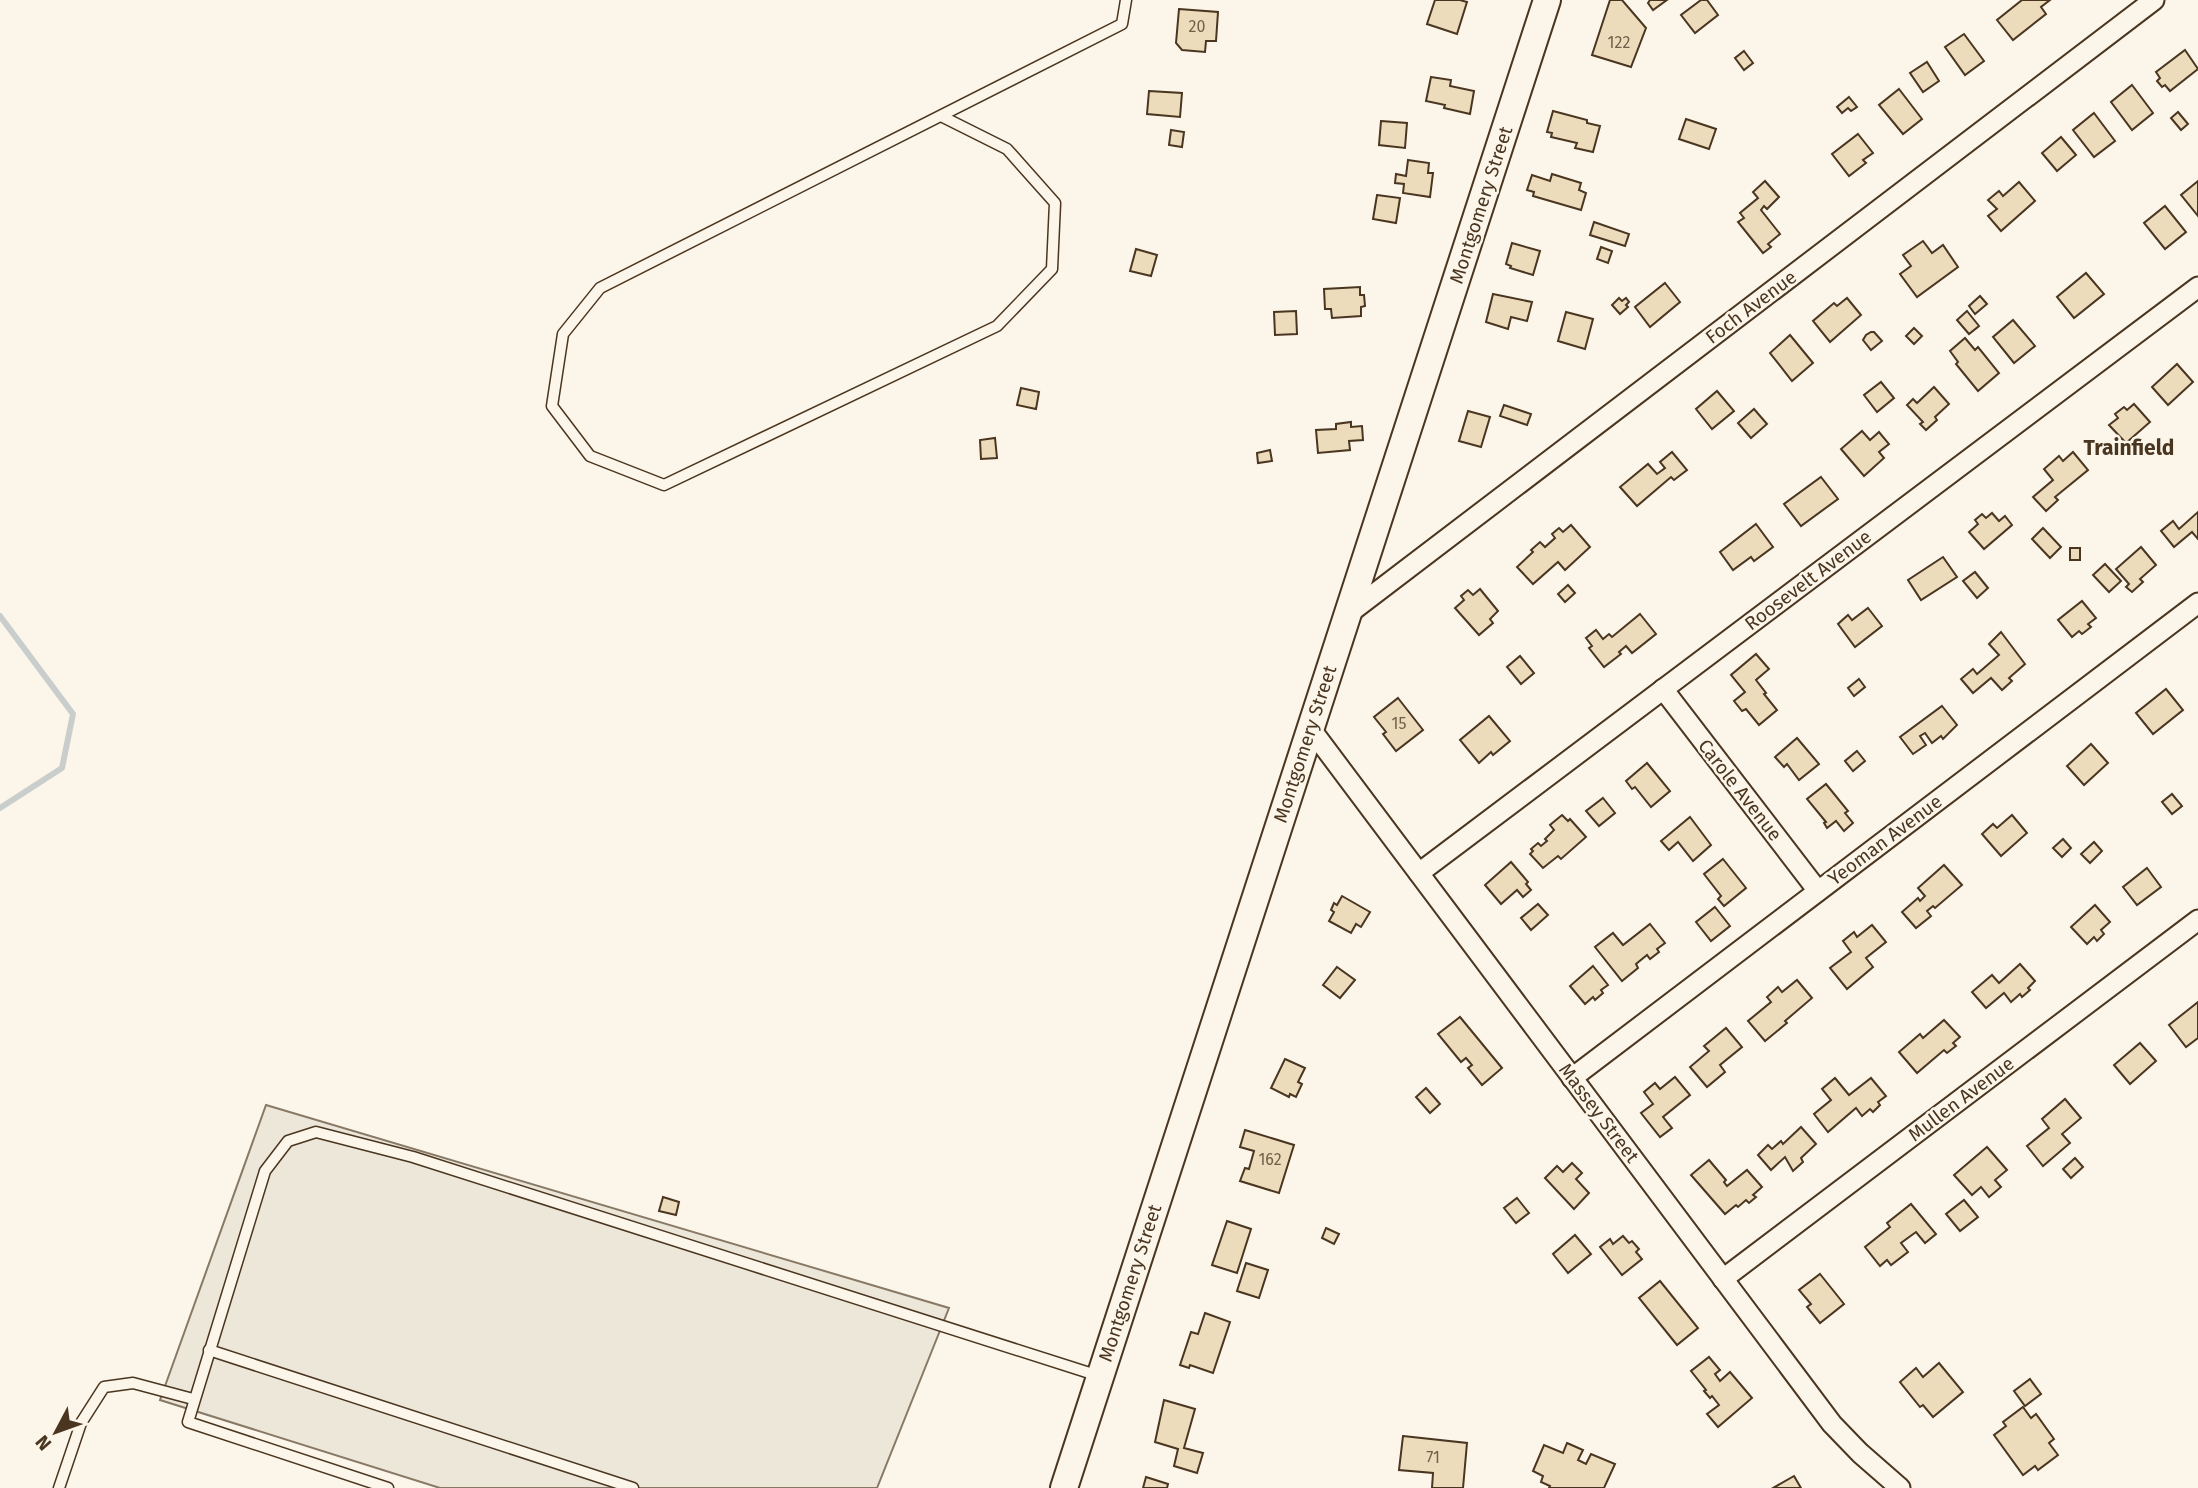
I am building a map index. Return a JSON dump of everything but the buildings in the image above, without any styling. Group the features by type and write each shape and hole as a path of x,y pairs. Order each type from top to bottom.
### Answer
{"main road":[{"name":"Montgomery Street","path":"1064,1488 1547,0"}],"street":[{"name":"Foch Avenue","path":"1348,614 2154,0"},
{"name":"Roosevelt Avenue","path":"1419,873 2198,287"},
{"name":"Yeoman Avenue","path":"1572,1078 2198,603"},
{"name":"Carole Avenue","path":"1662,689 1818,891"},
{"name":"Massey Street","path":"1310,729 1832,1424 1900,1488"},
{"name":"Mullen Avenue","path":"1723,1279 2198,920"}],"lane":[{"path":"941,116 1007,149 1055,203 1052,269 997,326 664,485 590,456 552,406 563,334 600,288 1122,24 1126,0"},
{"path":"388,1488 188,1422 265,1171 288,1141 316,1132 424,1161 1100,1377"},
{"path":"209,1350 633,1488"},
{"path":"59,1488 81,1423 104,1387 133,1383 194,1399"}],"shaded area":[{"path":"266,1105 949,1308 877,1488 440,1488 160,1400"}],"waterway":[{"path":"0,616 73,714 62,768 0,808"}],"district":[{"name":"Trainfield","path":"2129,448"}]}
